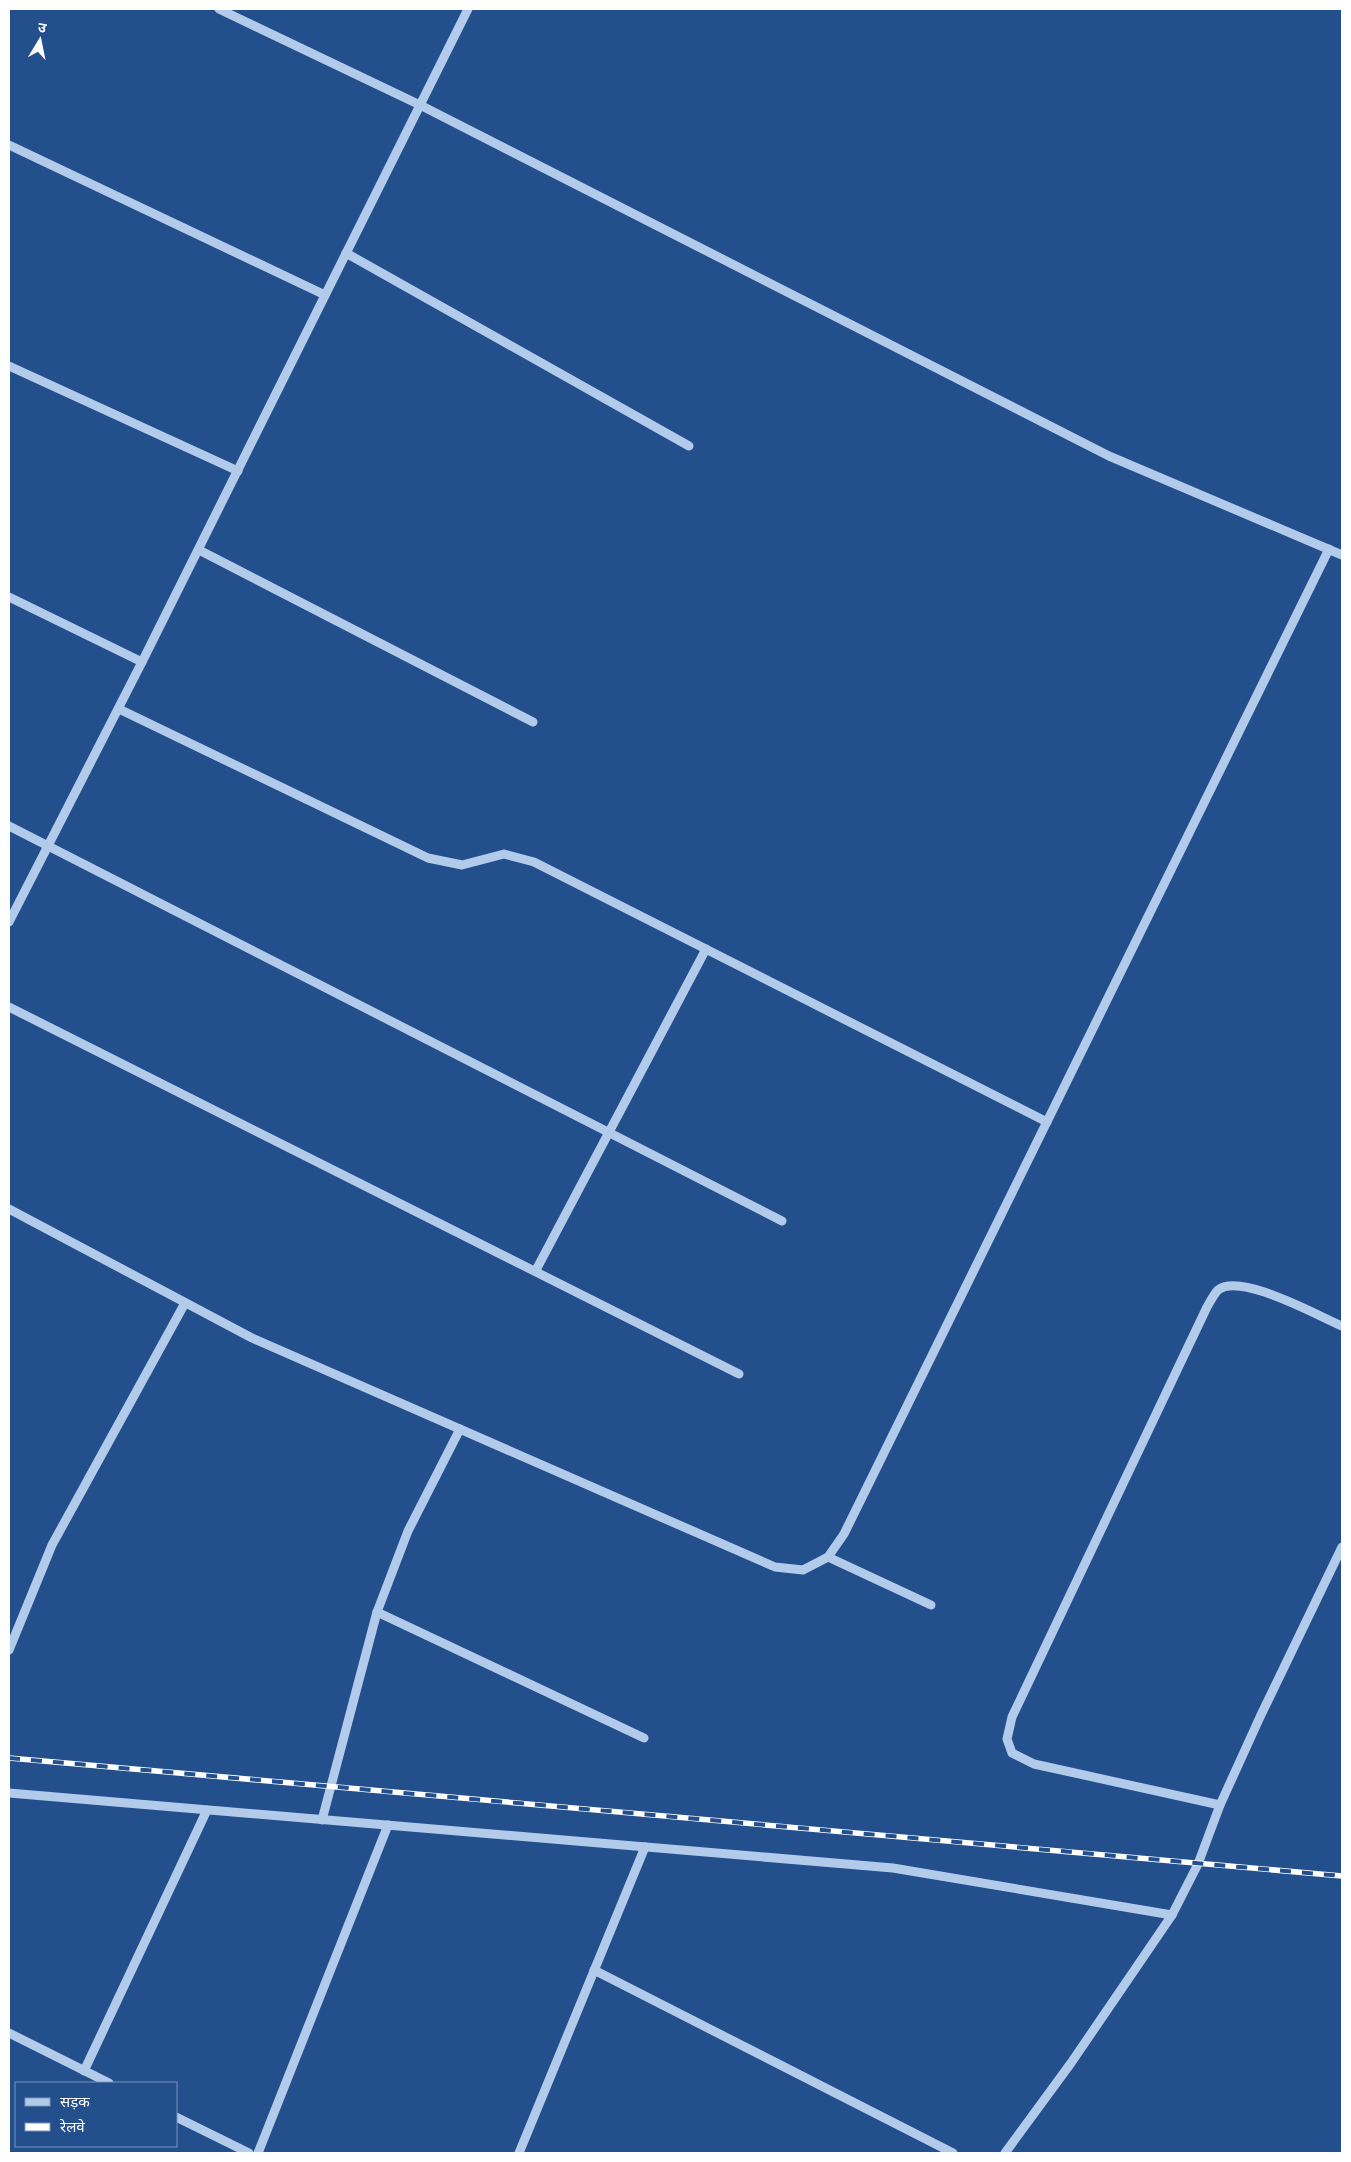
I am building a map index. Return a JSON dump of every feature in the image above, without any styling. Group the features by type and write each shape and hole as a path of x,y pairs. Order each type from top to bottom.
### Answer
{"street":[{"path":"219,9 238,13 1109,456 1342,554"},
{"path":"9,922 199,550 468,9"},
{"path":"9,144 325,295"},
{"path":"346,253 689,446"},
{"path":"9,366 238,471"},
{"path":"9,1209 252,1338 775,1567 803,1570 828,1557 844,1534 1329,549"},
{"path":"199,550 533,722"},
{"path":"9,598 142,662"},
{"path":"119,709 428,858 462,865 504,854 516,855 534,862 1046,1122"},
{"path":"9,826 782,1221"},
{"path":"536,1270 706,949"},
{"path":"9,1007 536,1270 739,1374"},
{"path":"1220,1805 1034,1764 1012,1753 1007,1740 1012,1718 1207,1307 1218,1290 1233,1285 1254,1288 1342,1326"},
{"path":"9,1650 52,1545 184,1303"},
{"path":"322,1820 377,1612 408,1531 460,1429"},
{"path":"1005,2153 1071,2063 1172,1915 1198,1864 1220,1805 1342,1547"},
{"path":"828,1557 931,1605"},
{"path":"377,1612 644,1738"},
{"path":"9,1793 893,1868 1172,1915"},
{"path":"84,2071 207,1810"},
{"path":"258,2153 388,1825"},
{"path":"519,2153 645,1847"},
{"path":"594,1970 953,2153"},
{"path":"9,2033 107,2082"},
{"path":"178,2118 249,2153"}],"railway":[{"path":"9,1758 1342,1876"}]}
